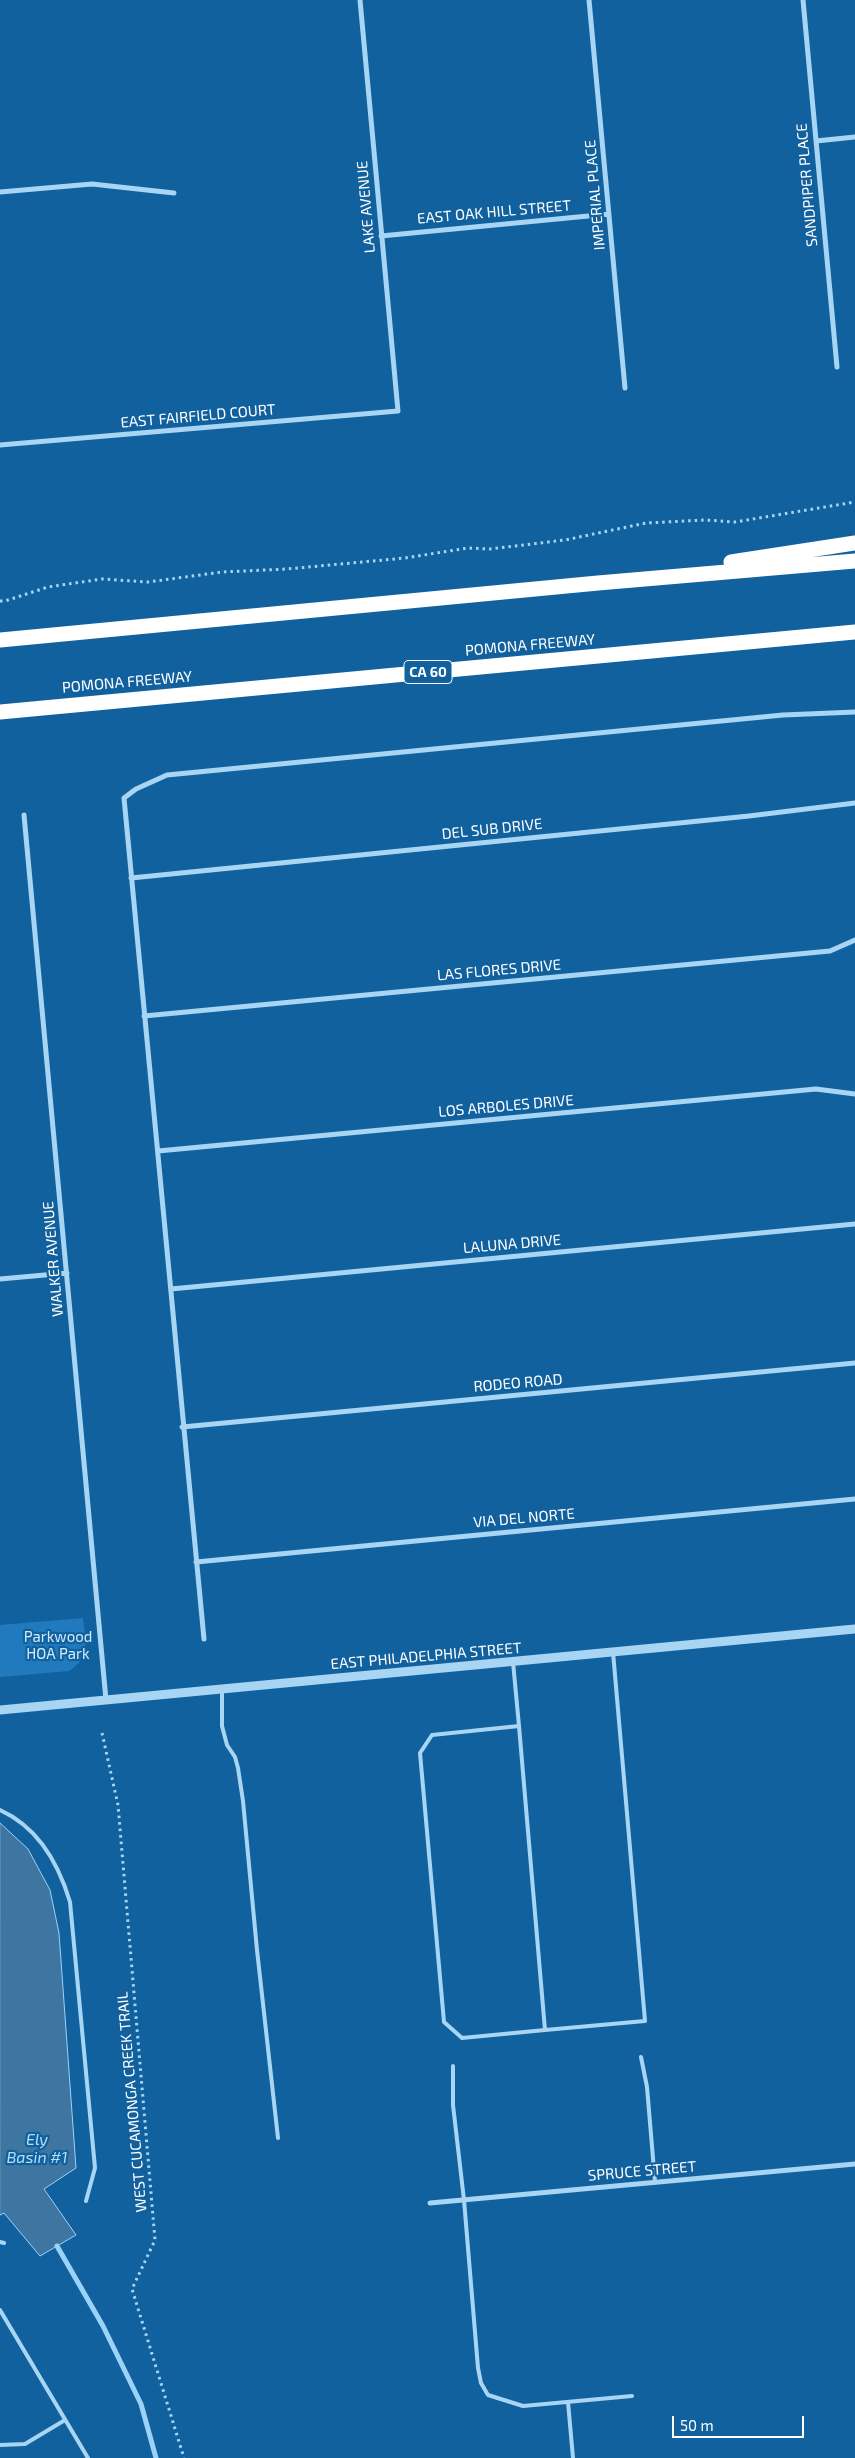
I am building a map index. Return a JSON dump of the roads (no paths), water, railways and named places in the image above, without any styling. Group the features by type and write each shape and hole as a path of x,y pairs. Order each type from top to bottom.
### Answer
{"highway":[{"path":"598,582 855,543"},
{"path":"0,640 598,582 855,560"},
{"name":"POMONA FREEWAY","path":"0,712 855,632"}],"street":[{"name":"LAKE AVENUE","path":"360,0 398,411"},
{"name":"IMPERIAL PLACE","path":"589,0 625,388"},
{"name":"SANDPIPER PLACE","path":"803,0 837,367"},
{"path":"816,141 855,137"},
{"path":"0,192 92,184 174,193"},
{"name":"EAST OAK HILL STREET","path":"381,236 609,214"},
{"name":"EAST FAIRFIELD COURT","path":"0,445 398,411"},
{"path":"204,1639 182,1427 171,1289 124,798 136,789 168,774 783,715 855,712"},
{"name":"DEL SUB DRIVE","path":"131,878 749,816 855,803"},
{"name":"WALKER AVENUE","path":"24,816 106,1700"},
{"name":"LAS FLORES DRIVE","path":"144,1016 830,951 855,940"},
{"name":"LOS ARBOLES DRIVE","path":"158,1151 816,1089 855,1094"},
{"name":"LALUNA DRIVE","path":"171,1289 855,1224"},
{"path":"0,1279 67,1273"},
{"name":"RODEO ROAD","path":"182,1427 855,1363"},
{"name":"VIA DEL NORTE","path":"196,1562 855,1499"},
{"name":"EAST PHILADELPHIA STREET","path":"0,1710 855,1629"},
{"name":"SPRUCE STREET","path":"430,2203 855,2164"}],"lane":[{"path":"519,1726 432,1735 420,1753 444,2022 462,2038 644,2021 613,1652"},
{"path":"513,1662 545,2030"},
{"path":"222,1689 222,1726 227,1745 235,1756 243,1800 257,1950 278,2138"},
{"path":"0,1810 32,1832 50,1854 62,1876 70,1902 95,2168 86,2201"},
{"path":"641,2057 647,2087 656,2182"},
{"path":"453,2066 454,2105 475,2338 481,2383 488,2395 523,2406 632,2396"},
{"path":"0,2310 88,2458"},
{"path":"568,2402 573,2458"},
{"path":"0,2445 26,2444 65,2420"}],"water":[{"name":"Ely Basin #1","path":"0,1823 28,1849 50,1890 59,1933 76,2168 44,2189 76,2235 40,2256 4,2213 0,2215"}],"waterway":[{"path":"57,2246 103,2326 141,2404 156,2458"}],"park label":[{"name":"Parkwood HOA Park","path":"58,1646"}]}
